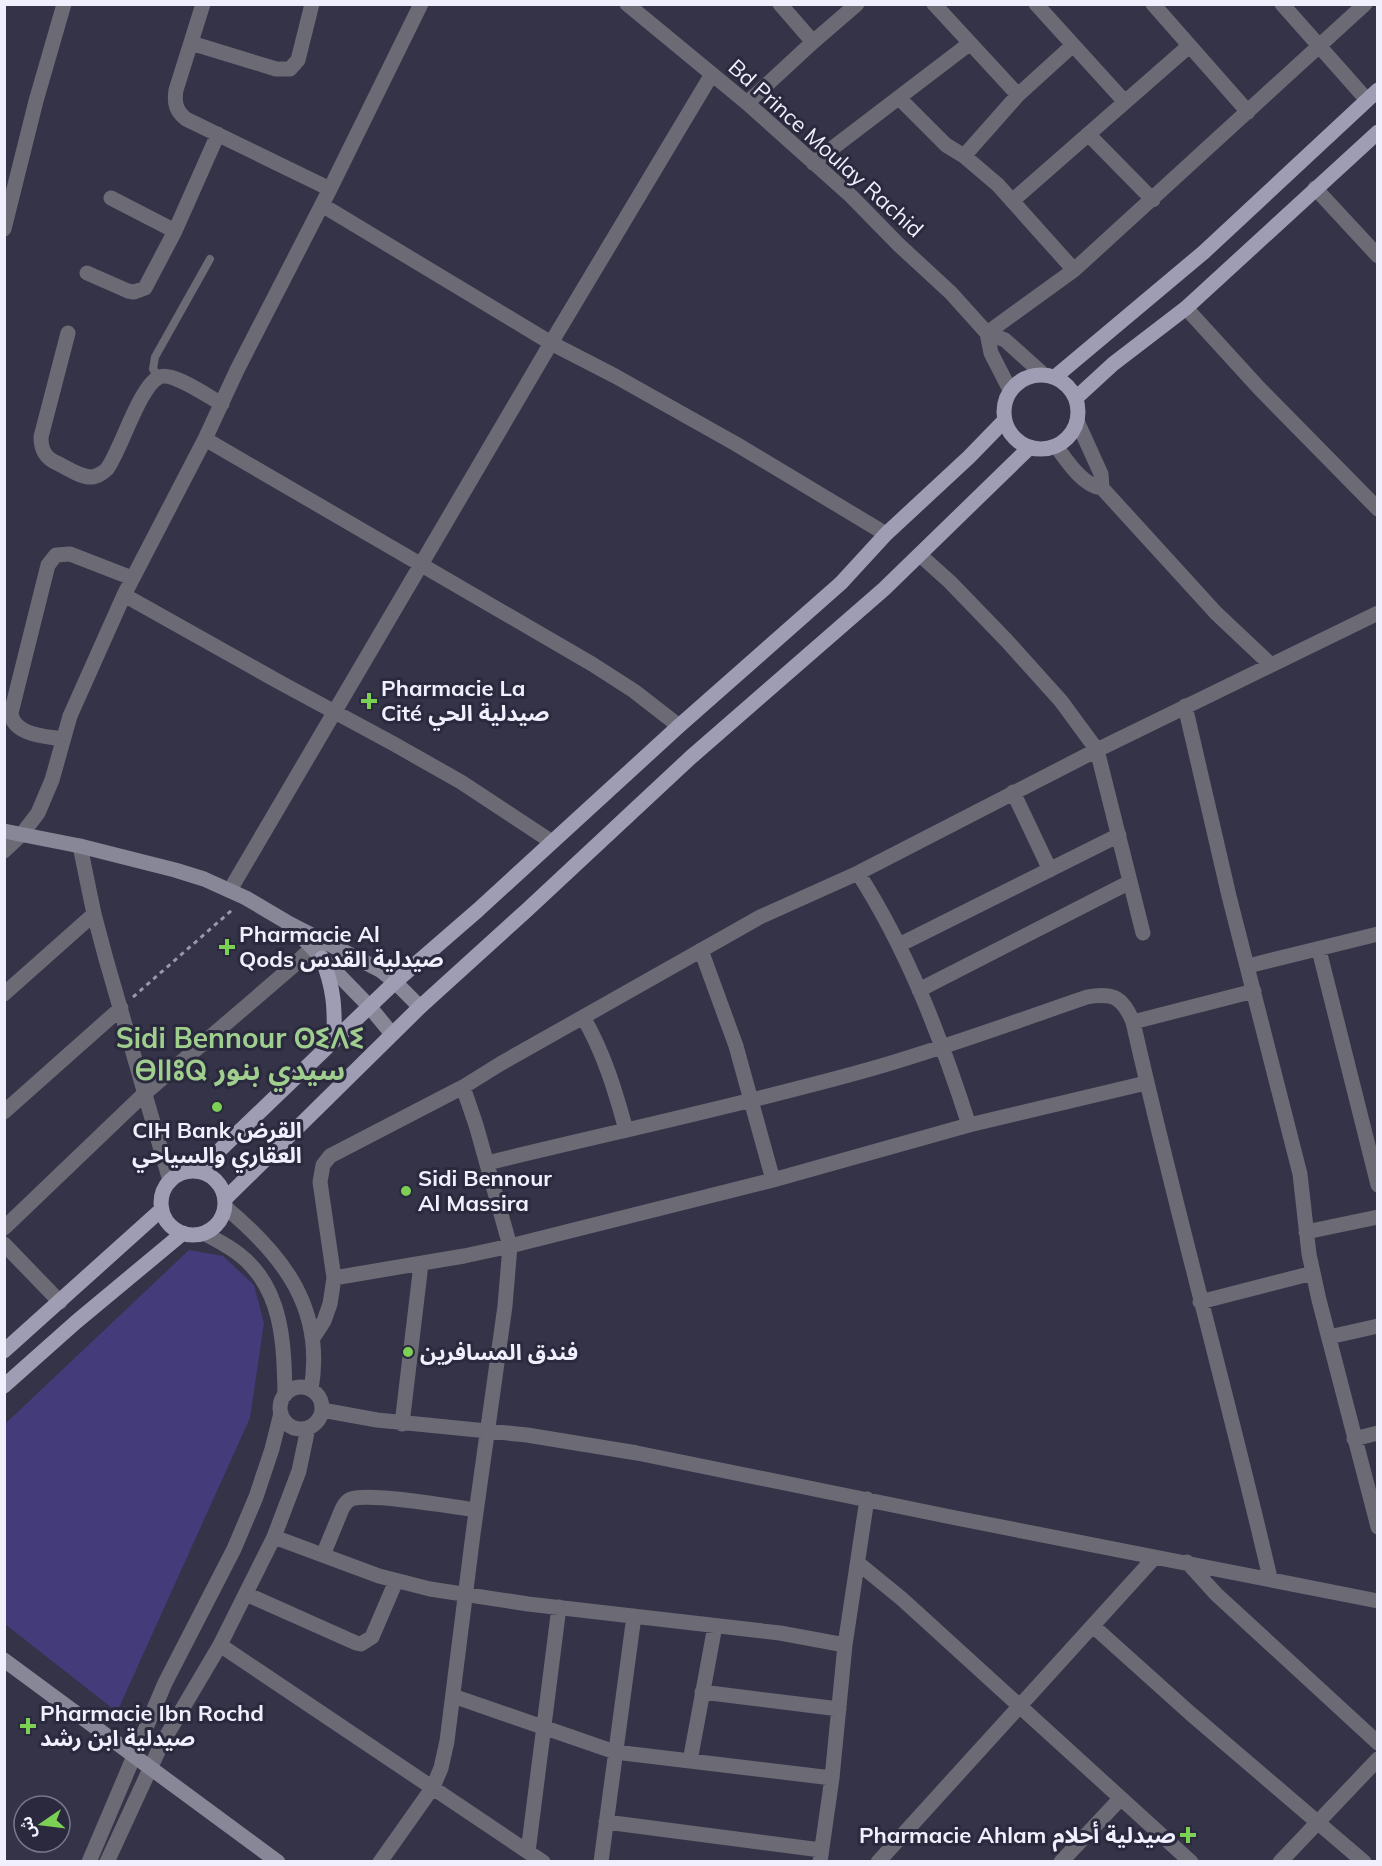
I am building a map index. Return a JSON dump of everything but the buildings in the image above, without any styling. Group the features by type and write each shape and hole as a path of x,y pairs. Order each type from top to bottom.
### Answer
{"main road":[{"path":"1049,375 1068,385 1076,398 1077,421 1073,432 1056,446 1040,449 1029,448 1016,439 1005,420 1004,410 1010,390 1024,378 1049,375 1204,252 1372,95"},
{"path":"1076,398 1113,364 1186,308 1377,132"},
{"path":"198,1171 395,982 841,583 886,534 969,457 1005,420"},
{"path":"225,1203 420,1007 528,910 690,758 884,589 1029,448"},
{"path":"4,831 80,846 175,870 246,898 290,924 318,948 392,1034"},
{"path":"318,948 365,961 395,982 420,1007"},
{"path":"318,948 330,978 335,1003 334,1041"},
{"path":"188,1171 198,1171 211,1176 220,1185 225,1203 222,1218 214,1227 204,1233 194,1235 183,1233 169,1224 162,1209 164,1189 170,1180 188,1171"},
{"path":"4,1351 162,1209"},
{"path":"4,1386 183,1233"},
{"path":"4,1660 278,1862"}],"street":[{"path":"4,230 36,100 64,4"},
{"path":"203,4 176,90 176,106 180,114 330,189"},
{"path":"191,43 276,69 290,69 298,60 312,4"},
{"path":"4,851 22,834 38,813 62,739 84,682 132,578 205,439 421,4"},
{"name":"Bd Prince Moulay Rachid","path":"627,4 747,103 851,196 951,293 987,333 1005,340 1049,375"},
{"path":"780,4 813,42"},
{"path":"747,103 857,4"},
{"path":"934,4 1018,95"},
{"path":"1036,4 1125,102"},
{"path":"1282,4 1320,46 1372,95"},
{"path":"987,333 1074,270 1365,4"},
{"path":"1157,6 1248,112"},
{"path":"813,163 969,44"},
{"path":"964,156 1018,95 1073,45"},
{"path":"1012,201 1189,46"},
{"path":"230,890 421,563 712,74"},
{"path":"899,98 938,138 981,170 1074,270"},
{"path":"87,273 128,291 141,291 145,288 175,231 218,134"},
{"path":"1088,134 1153,200"},
{"path":"1315,188 1377,256"},
{"path":"111,198 175,231"},
{"path":"322,205 551,343 736,444 886,534"},
{"path":"1186,308 1259,388 1377,509"},
{"path":"68,333 41,437 44,452 53,461 90,477 102,473 107,469 126,428 152,382 159,377 171,376 222,404"},
{"name":"Bd Prince Moulay Rachid","path":"987,333 991,353 1010,390"},
{"path":"1077,421 1101,474 1102,488"},
{"path":"205,439 592,664 634,691 679,726"},
{"path":"1056,446 1077,472 1092,485 1102,488 1216,613 1269,664"},
{"path":"62,739 21,729 14,722 11,712 48,565 56,555 70,554 132,578"},
{"path":"920,555 950,582 1007,641 1061,701 1097,750 1143,933"},
{"path":"124,595 461,782 552,842"},
{"path":"313,1338 324,1321 330,1304 334,1278 320,1182 323,1165 330,1156 464,1087 500,1064 760,917 858,873 1013,792 1269,664 1377,613"},
{"path":"1185,706 1229,896 1300,1174 1313,1273 1377,1527"},
{"path":"1013,792 1050,870"},
{"path":"899,945 1119,835"},
{"path":"80,846 94,914 170,1180"},
{"path":"858,873 880,907 919,990 969,1125"},
{"path":"919,990 1130,882"},
{"path":"4,994 94,914"},
{"path":"1248,966 1377,934"},
{"path":"4,1228 144,1094 318,948"},
{"path":"701,950 736,1046 773,1180"},
{"path":"1319,950 1377,1185"},
{"path":"1133,1022 1254,991"},
{"path":"487,1163 752,1100 867,1070 1088,997 1109,995 1122,1002 1133,1022 1146,1083 1200,1302 1230,1410 1270,1578"},
{"path":"4,1112 121,1008"},
{"path":"583,1017 596,1039 607,1066 626,1130"},
{"path":"334,1278 510,1246 773,1180 969,1125 1146,1083"},
{"path":"380,1862 433,1787 443,1759 505,1306 510,1246 464,1087"},
{"path":"225,1203 281,1261 300,1296 313,1338 314,1371 311,1390"},
{"path":"1306,1232 1377,1217"},
{"path":"204,1233 238,1254 252,1266 271,1293 281,1332 285,1361 285,1395"},
{"path":"4,1244 60,1302"},
{"path":"402,1424 421,1263"},
{"path":"1200,1302 1313,1273"},
{"path":"1329,1337 1377,1326"},
{"path":"89,1862 165,1683 234,1549 256,1497 272,1449 282,1400 285,1395 297,1388 311,1390 319,1398 322,1410 318,1421 308,1428 295,1428 284,1420 281,1413"},
{"path":"322,1410 402,1424 488,1430 649,1455 1377,1600"},
{"path":"106,1862 150,1768 220,1645 274,1537 299,1471 308,1428"},
{"path":"1354,1439 1377,1433"},
{"path":"322,1556 342,1509 352,1498 372,1497 476,1510"},
{"path":"606,1822 821,1856 832,1778 845,1645 867,1499"},
{"path":"274,1537 396,1581 430,1589 780,1634 845,1645"},
{"path":"878,1862 1155,1557"},
{"path":"1187,1562 1216,1594 1377,1743"},
{"path":"858,1563 902,1599 1191,1862"},
{"path":"246,1594 361,1644 372,1637 396,1581"},
{"path":"528,1852 559,1607"},
{"path":"601,1862 634,1616"},
{"path":"690,1761 715,1626"},
{"path":"1093,1626 1191,1714 1364,1862"},
{"path":"220,1645 543,1862"},
{"path":"702,1692 839,1709"},
{"path":"453,1696 615,1752 832,1778"},
{"path":"1280,1862 1377,1759"},
{"path":"1061,1862 1120,1798"}],"lane":[{"path":"159,377 153,369 155,357 210,259"}],"path":[{"path":"121,1008 246,898"}],"shaded area":[{"path":"189,1250 223,1256 254,1285 264,1323 250,1418 117,1712 5,1624 5,1424"}],"place":[{"name":"Pharmacie La Cité صيدلية الحي","path":"369,701"},
{"name":"Pharmacie Al Qods صيدلية القدس","path":"227,947"},
{"name":"CIH Bank القرض العقاري والسياحي","path":"217,1107"},
{"name":"Sidi Bennour Al Massira","path":"406,1191"},
{"name":"فندق المسافرين","path":"408,1352"},
{"name":"Pharmacie Ibn Rochd صيدلية ابن رشد","path":"28,1726"},
{"name":"Pharmacie Ahlam صيدلية أحلام","path":"1188,1835"}],"district":[{"name":"Sidi Bennour ⵙⵉⴷⵉ ⴱⵏⵏⵓⵕ سيدي بنور","path":"240,1053"}]}
